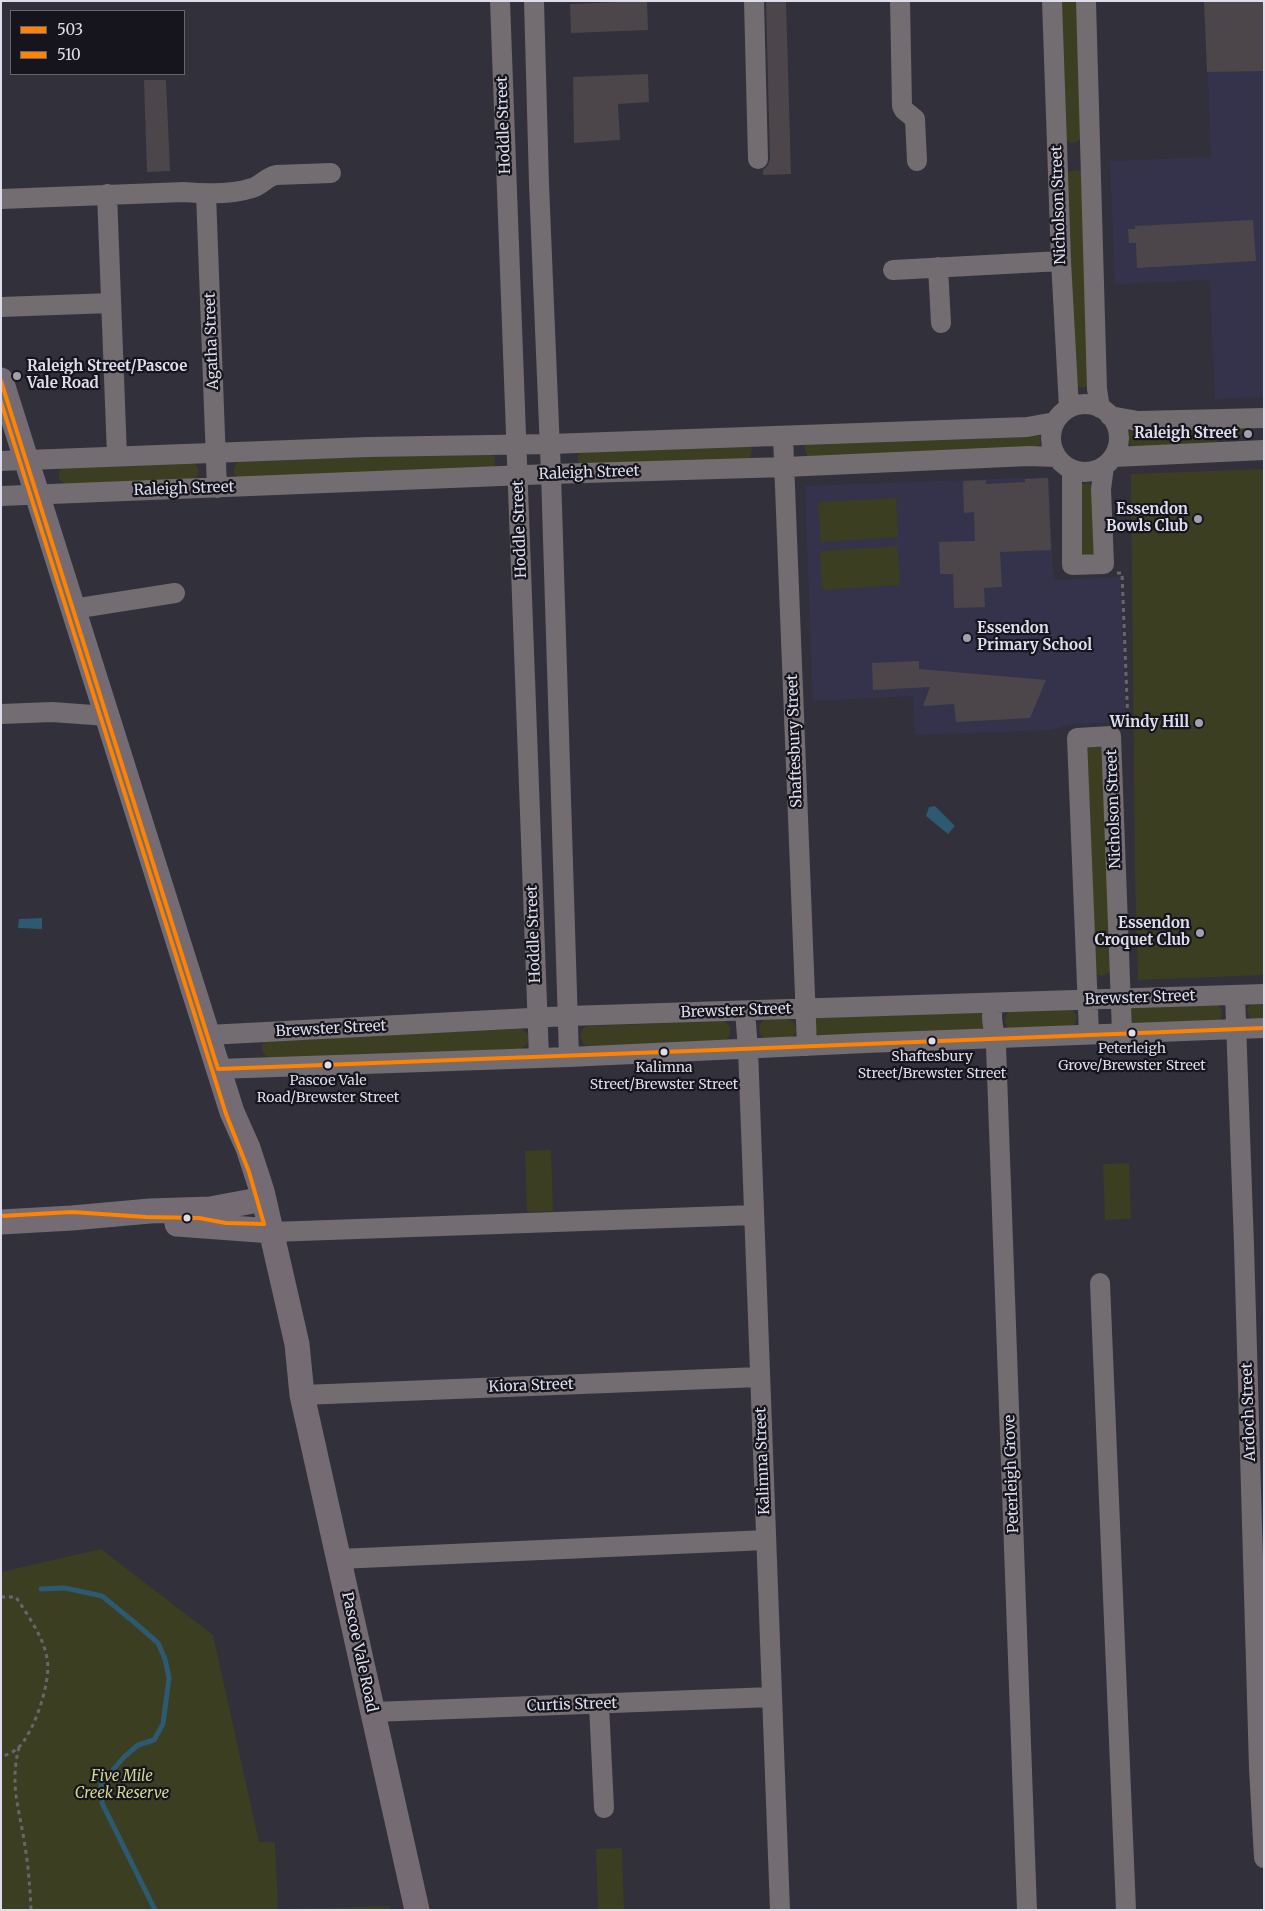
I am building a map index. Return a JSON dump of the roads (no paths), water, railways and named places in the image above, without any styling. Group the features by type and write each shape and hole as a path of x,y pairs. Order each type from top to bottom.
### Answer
{"main road":[{"name":"Pascoe Vale Road","path":"1,380 232,1112 267,1231 281,1335 302,1395 417,1910"},
{"path":"1,1222 150,1211 210,1209 257,1200"},
{"path":"72,1218 146,1224 198,1224 267,1231"}],"street":[{"name":"Hoddle Street","path":"500,1 539,1057"},
{"path":"534,1 569,1057"},
{"path":"754,1 758,160"},
{"path":"900,1 902,106 915,119 917,161"},
{"name":"Nicholson Street","path":"1052,1 1061,261 1062,415"},
{"path":"1072,470 1072,565 1104,564 1101,489 1109,462 1118,447 1119,436 1117,425 1105,412 1096,389 1086,1"},
{"path":"1058,159 1090,159"},
{"path":"1,199 184,192 206,194 254,188 276,175 331,173"},
{"path":"506,185 539,184"},
{"path":"108,194 117,456"},
{"name":"Agatha Street","path":"206,194 217,488"},
{"path":"893,270 1061,261"},
{"path":"938,267 941,323"},
{"path":"1,307 111,303"},
{"path":"1264,418 1138,421 1084,404 1062,415 1051,430 1050,440 1056,458 1063,465 1083,473 1094,472 1109,462 1264,450"},
{"name":"Raleigh Street","path":"1,461 368,447 550,444 1027,427 1062,415"},
{"name":"Shaftesbury Street","path":"783,436 807,1046"},
{"name":"Raleigh Street","path":"1,496 1029,456 1056,458"},
{"path":"74,608 175,593"},
{"path":"1,714 104,707"},
{"name":"Nicholson Street","path":"1089,1034 1077,738 1111,736 1122,1033"},
{"path":"527,750 560,750"},
{"name":"Brewster Street","path":"208,1036 568,1016 1264,994"},
{"name":"Ardoch Street","path":"1235,995 1264,1858"},
{"name":"Peterleigh Grove","path":"994,1003 992,1021 996,1039 1027,1910"},
{"name":"Kalimna Street","path":"745,1011 748,1048 780,1910"},
{"path":"218,1070 1264,1028"},
{"path":"267,1231 754,1215"},
{"path":"1100,1283 1126,1910"},
{"name":"Kiora Street","path":"302,1395 760,1377"},
{"path":"339,1559 766,1540"},
{"name":"Curtis Street","path":"373,1712 772,1697"},
{"path":"599,1704 604,1808"}],"water":[{"path":"935,806 955,826 948,834 926,816 929,807"},
{"path":"42,918 42,929 18,928 19,919"}],"waterway":[{"path":"41,1589 65,1588 102,1596 158,1643 165,1659 169,1678 163,1724 154,1740 138,1745 124,1757 101,1784 102,1803 155,1910"}],"place":[{"name":"Raleigh Street/Pascoe Vale Road","path":"17,376"},
{"name":"Raleigh Street","path":"1248,434"},
{"name":"Essendon Bowls Club","path":"1198,519"},
{"name":"Essendon Primary School","path":"967,638"},
{"name":"Windy Hill","path":"1199,723"},
{"name":"Essendon Croquet Club","path":"1200,933"},
{"name":"Peterleigh Grove/Brewster Street","path":"1132,1033"},
{"name":"Shaftesbury Street/Brewster Street","path":"932,1041"},
{"name":"Kalimna Street/Brewster Street","path":"664,1052"},
{"name":"Pascoe Vale Road/Brewster Street","path":"328,1065"}],"park label":[{"name":"Five Mile Creek Reserve","path":"122,1786"}]}
